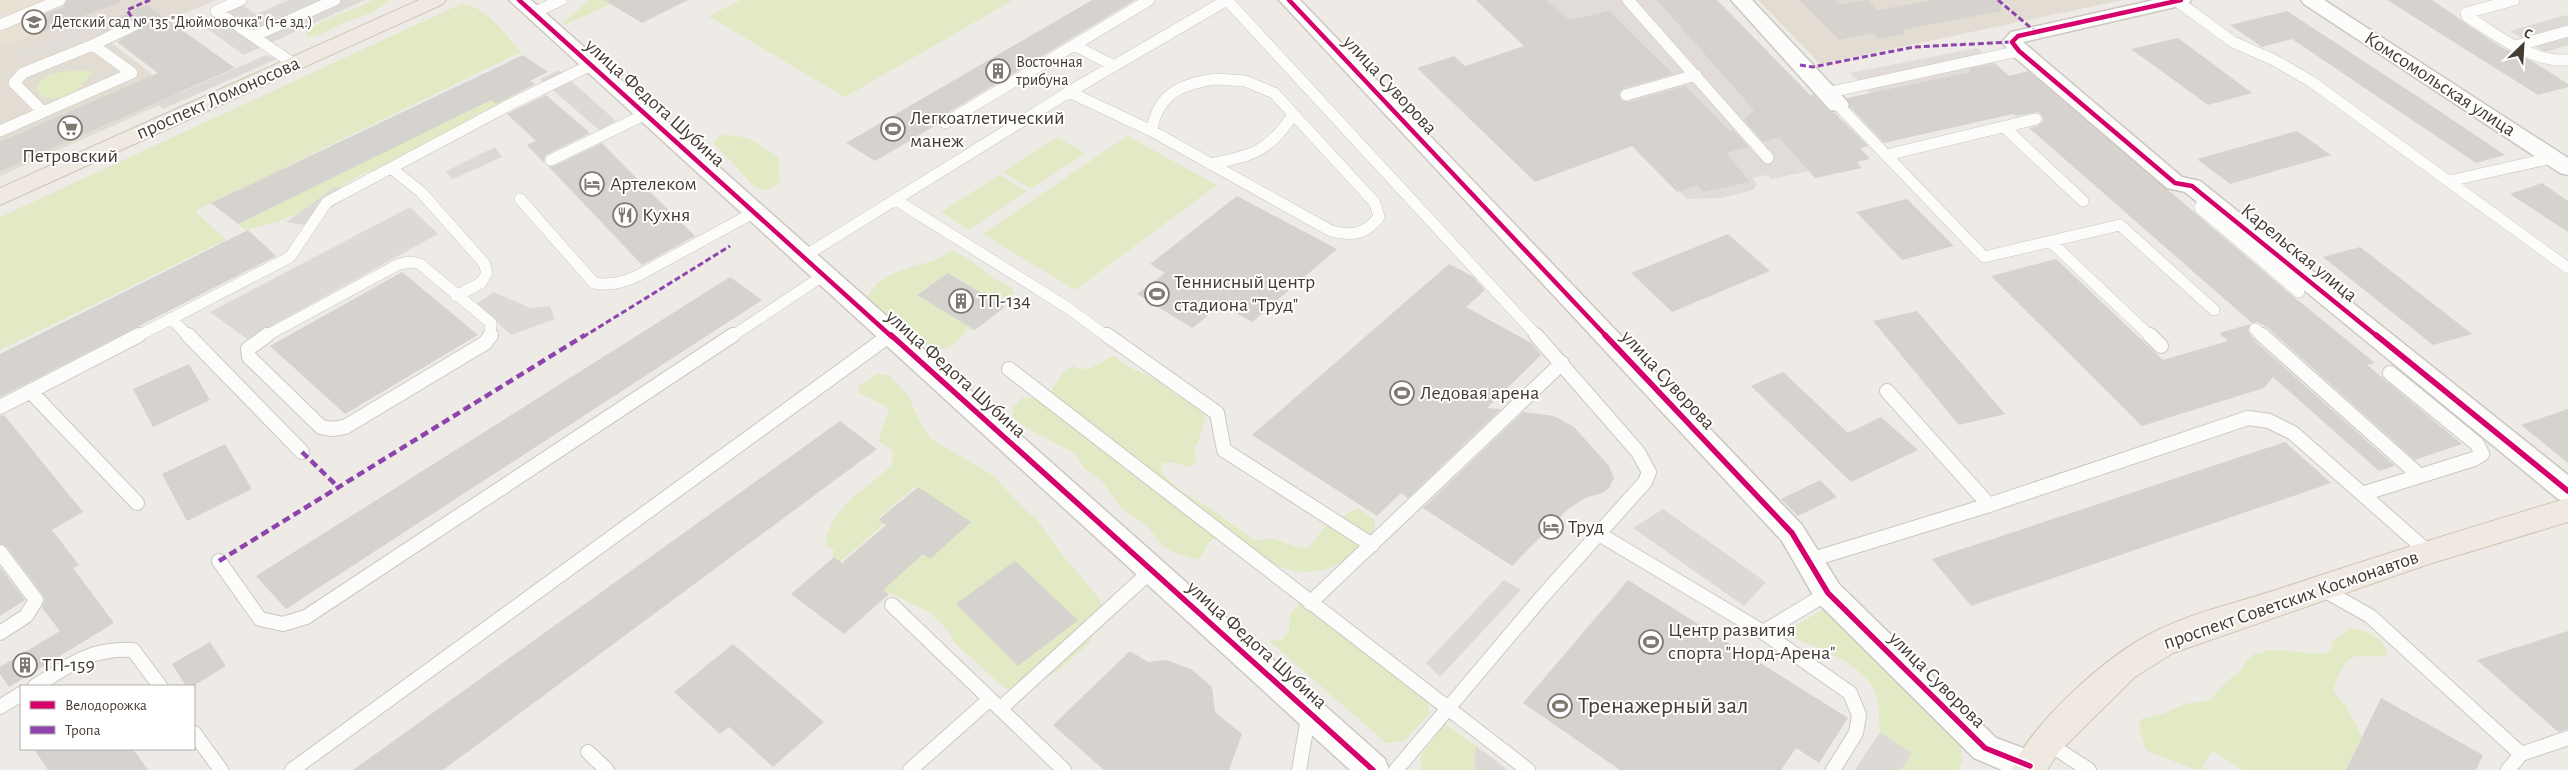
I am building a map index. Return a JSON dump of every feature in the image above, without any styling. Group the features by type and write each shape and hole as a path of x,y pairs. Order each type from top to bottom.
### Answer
{"main road":[{"name":"проспект Ломоносова","path":"0,197 436,0"},
{"name":"проспект Советских Космонавтов","path":"2035,759 2123,667 2162,643 2206,626 2322,589 2428,552 2568,510"}],"street":[{"name":"улица Суворова","path":"1289,0 1792,533 1810,560 1828,593 1985,748 2035,759"},
{"path":"1741,0 1832,99"},
{"name":"Комсомольская улица","path":"2311,0 2560,163"},
{"path":"2015,47 2018,36 2175,1"},
{"name":"улица Федота Шубина","path":"526,6 753,213 1373,770"},
{"name":"Карельская улица","path":"2015,47 2175,183 2192,186 2568,490"}],"lane":[{"path":"0,25 60,0"},
{"path":"241,0 216,11 294,64"},
{"path":"254,36 335,0"},
{"path":"526,6 561,0"},
{"path":"945,123 1149,0"},
{"path":"803,256 1069,92 1227,0 1562,363 1638,452 1650,472 1645,482 1542,597 1396,770"},
{"path":"1628,0 1768,158"},
{"path":"2514,0 2466,13 2468,17 2542,60 2556,62 2568,60"},
{"path":"2175,1 2233,42 2274,60 2312,82 2568,268"},
{"path":"43,112 14,83 17,77 93,45 136,24"},
{"path":"2516,46 2568,31"},
{"path":"0,131 132,73 93,45"},
{"path":"1074,45 1114,66"},
{"path":"2015,47 1832,99 1984,257 2120,225 2214,310"},
{"path":"0,407 290,256 327,202 513,103 591,65"},
{"path":"1626,95 1696,75"},
{"path":"1069,92 1152,131 1331,232 1350,236 1369,231 1379,217 1375,203 1274,93 1259,85 1243,81 1215,79 1188,85 1166,96 1152,120 1152,131"},
{"path":"551,160 646,114"},
{"path":"1210,164 1244,158 1264,150 1283,133 1293,114"},
{"path":"1886,155 2036,119"},
{"path":"2004,127 2083,201"},
{"path":"2449,181 2560,163"},
{"path":"391,168 421,192 484,263 487,273 481,283 456,296"},
{"path":"2206,198 2200,208 2299,292"},
{"path":"520,199 594,283 608,286 620,284 639,275 753,213"},
{"path":"896,200 1068,308 1217,413 1224,450 1372,545"},
{"path":"2050,242 2160,346"},
{"path":"411,262 420,264 456,296 491,323 492,334 486,343 345,427 333,429 321,427 248,357 248,349 256,341 399,264 411,262"},
{"path":"219,561 260,619 284,624 306,617 824,275"},
{"path":"171,318 302,452"},
{"path":"2254,329 2420,476"},
{"path":"292,770 890,335"},
{"path":"1310,603 1562,363"},
{"path":"1009,369 1310,603 1407,674 1448,710 1528,770"},
{"path":"2362,494 2474,460 2482,454 2477,444 2390,373"},
{"path":"30,391 137,504"},
{"path":"1887,391 1989,505"},
{"path":"1810,560 1989,505 2248,418 2269,421 2293,433 2428,552"},
{"path":"1599,534 1763,632 1850,693 1859,715 1856,733 1833,770"},
{"path":"0,552 36,600 32,611 21,621 0,633"},
{"path":"910,770 995,704 1152,570"},
{"path":"2322,589 2370,616 2521,754"},
{"path":"1763,632 1828,593"},
{"path":"892,605 1064,770"},
{"path":"37,685 92,653 114,649 133,650 159,685"},
{"path":"0,707 20,695"},
{"path":"1299,770 1309,713"},
{"path":"195,734 221,770"},
{"path":"2508,770 2521,754 2568,738"},
{"path":"588,752 607,770"},
{"path":"2035,759 2089,770"}],"shaded area":[{"path":"0,0 217,0 112,43 180,96 0,176"},
{"name":"Детский сад № 135 \"Дюймовочка\" (1-е зд.)","path":"0,0 124,0 0,47"},
{"path":"289,0 365,0 244,55 199,23 242,5 256,14"},
{"path":"1476,0 1708,0 1845,164 1771,179 1767,175 1752,178 1757,185 1753,190 1721,198 1687,199 1514,27 1506,29"},
{"path":"1758,0 2123,0 1820,64"},
{"path":"2566,15 2568,17 2568,45 2545,52 2510,31"},
{"path":"104,16 114,24 21,63 11,55"},
{"path":"1977,48 2032,95 1873,96 1850,73"},
{"path":"266,55 277,59 163,109 157,103"},
{"path":"559,70 616,121 599,130 540,79"},
{"path":"495,147 502,157 453,179 445,172"},
{"path":"335,187 353,194 304,225 286,222"},
{"path":"410,207 438,234 247,339 210,312"},
{"path":"494,292 530,308 550,306 555,319 511,335 476,304"},
{"path":"1663,509 1766,582 1744,606 1633,528"},
{"path":"1504,580 1521,590 1440,677 1426,663"},
{"path":"1880,732 1912,753 1901,770 1855,770"},
{"path":"1476,746 1508,770 1474,770"}],"green space":[{"path":"372,0 390,0 374,12 345,22 317,36 306,37 307,32 320,23"},
{"path":"590,0 620,0 564,25 562,23"},
{"path":"741,0 1013,0 845,97 708,16"},
{"path":"461,4 470,5 487,15 521,52 195,211 226,240 0,350 0,217"},
{"path":"84,70 93,72 78,90 67,96 43,98 36,89 39,83 50,75"},
{"path":"513,93 519,95 381,168 362,174 309,208 278,222 245,230 238,224 496,97"},
{"path":"722,135 747,138 775,155 779,161 781,181 764,191 752,184 713,142"},
{"path":"1127,136 1217,185 1075,290 983,234"},
{"path":"1057,137 1085,153 1031,189 1003,172"},
{"path":"999,175 1027,191 969,230 941,212"},
{"path":"953,251 959,253 993,278 1012,288 1014,293 1009,298 1003,297 997,301 1005,307 948,273 917,294 975,330 965,329 965,333 950,347 935,350 908,335 899,321 886,316 867,299 878,283 886,277 904,269 935,260"},
{"path":"1115,356 1127,366 1159,381 1177,396 1189,400 1205,416 1198,444 1194,448 1196,454 1195,463 1191,467 1170,462 1160,464 1162,473 1181,491 1210,508 1254,540 1273,539 1301,548 1307,548 1324,527 1358,508 1375,520 1375,525 1369,537 1356,551 1339,564 1322,570 1304,572 1269,563 1219,536 1209,542 1201,557 1195,559 1173,552 1162,545 1147,526 1122,509 1103,482 1084,468 1074,453 1023,426 1013,416 1013,408 1020,399 1040,397 1047,394 1068,368 1073,366 1084,369 1090,368"},
{"path":"877,374 888,375 908,395 920,423 931,439 994,476 1024,509 1035,517 1064,557 1097,595 1103,606 1090,642 1059,670 1019,692 1007,689 991,676 954,642 950,633 930,612 881,589 921,553 928,558 968,522 916,486 877,519 884,524 840,562 832,556 834,550 825,545 828,532 841,510 860,491 892,466 893,451 878,441 889,410 884,405 859,393 859,386"},
{"path":"1300,603 1427,702 1430,713 1404,741 1386,743 1269,641 1281,640 1289,632 1290,615"},
{"path":"1826,607 1961,740 1962,763 1958,770 1901,770 1912,753 1880,732 1878,701 1873,688 1864,677 1839,658 1783,634"},
{"path":"2351,628 2369,633 2379,639 2386,649 2387,655 2378,657 2357,656 2350,659 2343,666 2336,681 2333,691 2346,706 2362,737 2346,770 2243,770 2212,751 2201,770 2146,750 2139,728 2141,719 2166,713 2184,704 2210,700 2227,681 2240,672 2248,659 2255,654 2272,650 2324,654 2331,651 2333,641"},
{"path":"1445,724 1476,746 1474,770 1421,770 1421,755"}],"building":[{"path":"67,0 121,0 121,2 43,31 32,19 63,7"},
{"path":"604,0 688,0 642,23"},
{"name":"Восточная трибуна","path":"1092,0 1135,0 941,117 938,124 875,161 846,143"},
{"path":"1476,0 1546,0 1569,20 1609,11 1673,74 1624,88 1619,94 1621,100 1628,102 1685,86 1731,132 1733,130 1748,147 1726,153 1750,182 1704,192 1697,185 1677,192 1632,146 1535,182 1417,68 1454,56 1465,66 1524,46"},
{"path":"1657,0 1717,0 1810,95 1813,94 1829,111 1835,113 1868,146 1860,148 1870,159 1857,162 1862,168 1815,178 1779,137 1763,142 1744,120 1754,110"},
{"path":"1799,0 1836,0 1841,4 1867,0 1878,10 1934,0 2000,0 2001,11 1902,30 1906,34 1878,39 1873,33 1839,40"},
{"path":"2387,0 2432,0 2499,46 2532,61 2568,84 2568,87 2538,95"},
{"path":"147,5 235,68 0,171 0,142 158,73 117,42 142,28 143,24 140,18 133,18 104,32 96,26"},
{"path":"2287,11 2505,155 2476,163 2292,39 2262,47 2230,25"},
{"path":"2178,38 2252,93 2208,105 2131,49"},
{"path":"523,55 548,72 530,81 535,84 496,104 491,100 238,224 211,203"},
{"path":"1995,64 2009,76 2028,71 2294,297 2375,363 2367,365 2462,444 2415,460 2268,328 2257,322 2252,323 2029,128 2038,126 2043,121 2043,117 2038,112 2016,116 2013,114 1884,143 1850,107 1847,98 1971,72 1969,69"},
{"path":"546,95 590,133 548,154 545,156 544,163 527,145 536,141 507,114"},
{"path":"2297,131 2331,155 2230,184 2197,159"},
{"path":"602,143 695,236 642,265 548,166 554,166"},
{"path":"2542,183 2568,201 2568,232 2510,194"},
{"path":"1237,196 1337,249 1252,322 1222,305 1192,328 1137,294 1165,273 1150,264"},
{"path":"1907,199 1954,246 1902,260 1856,212"},
{"path":"248,230 276,256 0,397 0,354"},
{"path":"1728,234 1770,271 1672,312 1631,273"},
{"path":"2360,247 2472,334 2433,345 2323,257"},
{"path":"2056,259 2163,360 2228,341 2219,333 2250,324 2248,331 2256,342 2395,466 2379,471 2273,377 2264,388 2142,426 1991,276"},
{"name":"Ледовая арена","path":"1449,264 1472,276 1485,290 1466,307 1531,343 1541,355 1487,408 1501,409 1408,498 1401,493 1377,516 1252,435"},
{"path":"402,272 478,335 345,414 270,346"},
{"name":"ТП-134","path":"948,273 1005,307 975,330 917,295"},
{"path":"730,277 762,300 286,609 256,576"},
{"path":"1917,311 2005,414 1959,425 1873,321"},
{"path":"189,364 210,400 153,427 133,389"},
{"path":"1783,372 1848,433 1881,417 1918,450 1851,482 1751,386"},
{"path":"2568,409 2568,463 2521,425"},
{"path":"1523,412 1554,416 1574,427 1609,466 1614,478 1609,488 1602,493 1585,498 1567,510 1512,566 1423,508"},
{"path":"4,415 83,512 52,530 79,565 73,568 114,623 9,687 0,674 0,667 60,631 42,608 45,600 43,595 7,547 0,543 0,416"},
{"path":"840,421 877,449 443,770 353,770"},
{"path":"2285,442 2331,483 1971,606 1932,559"},
{"path":"225,444 252,489 187,521 162,474"},
{"path":"1820,480 1837,497 1798,516 1781,499"},
{"path":"918,487 971,522 930,559 923,554 883,590 889,594 844,634 791,594 834,557 842,563 886,525 878,520"},
{"path":"1015,561 1078,620 1018,666 956,604"},
{"path":"0,567 25,600 0,616"},
{"name":"Центр развития спорта \"Норд-Арена\"","path":"1628,580 1848,718 1819,763 1796,748 1781,770 1620,770 1523,703"},
{"path":"2568,631 2568,729 2558,732 2477,660"},
{"path":"210,642 226,666 195,685 185,685 172,664"},
{"path":"733,644 824,722 773,767 729,727 720,734 674,692"},
{"path":"1130,651 1148,662 1166,660 1191,669 1212,687 1215,712 1242,734 1229,770 1104,770 1053,725"},
{"path":"2381,698 2483,755 2476,770 2346,770"},
{"path":"35,750 134,750 148,770 48,770"}],"marked path":[{"path":"136,24 127,10 150,0"},
{"path":"1998,0 2037,33"},
{"path":"1800,65 1813,67 1914,47 2012,42"},
{"path":"219,561 730,246"},
{"path":"302,452 338,487"}],"cycle path":[{"path":"519,0 1373,770"},
{"path":"1289,0 1792,533 1828,593 1985,748 2030,766"},
{"path":"2181,0 2018,36 2012,42 2019,51 2175,183 2192,186 2568,491"}],"place":[{"name":"Детский сад № 135 \"Дюймовочка\" (1-е зд.)","path":"34,22"},
{"name":"Восточная трибуна","path":"998,71"},
{"name":"Петровский","path":"70,128"},
{"name":"Легкоатлетический манеж","path":"893,129"},
{"name":"Артелеком","path":"592,184"},
{"name":"Кухня","path":"625,215"},
{"name":"Теннисный центр стадиона \"Труд\"","path":"1157,294"},
{"name":"ТП-134","path":"961,301"},
{"name":"Ледовая арена","path":"1402,393"},
{"name":"Труд","path":"1551,527"},
{"name":"Центр развития спорта \"Норд-Арена\"","path":"1651,642"},
{"name":"ТП-159","path":"25,665"},
{"name":"Тренажерный зал","path":"1560,706"}]}
